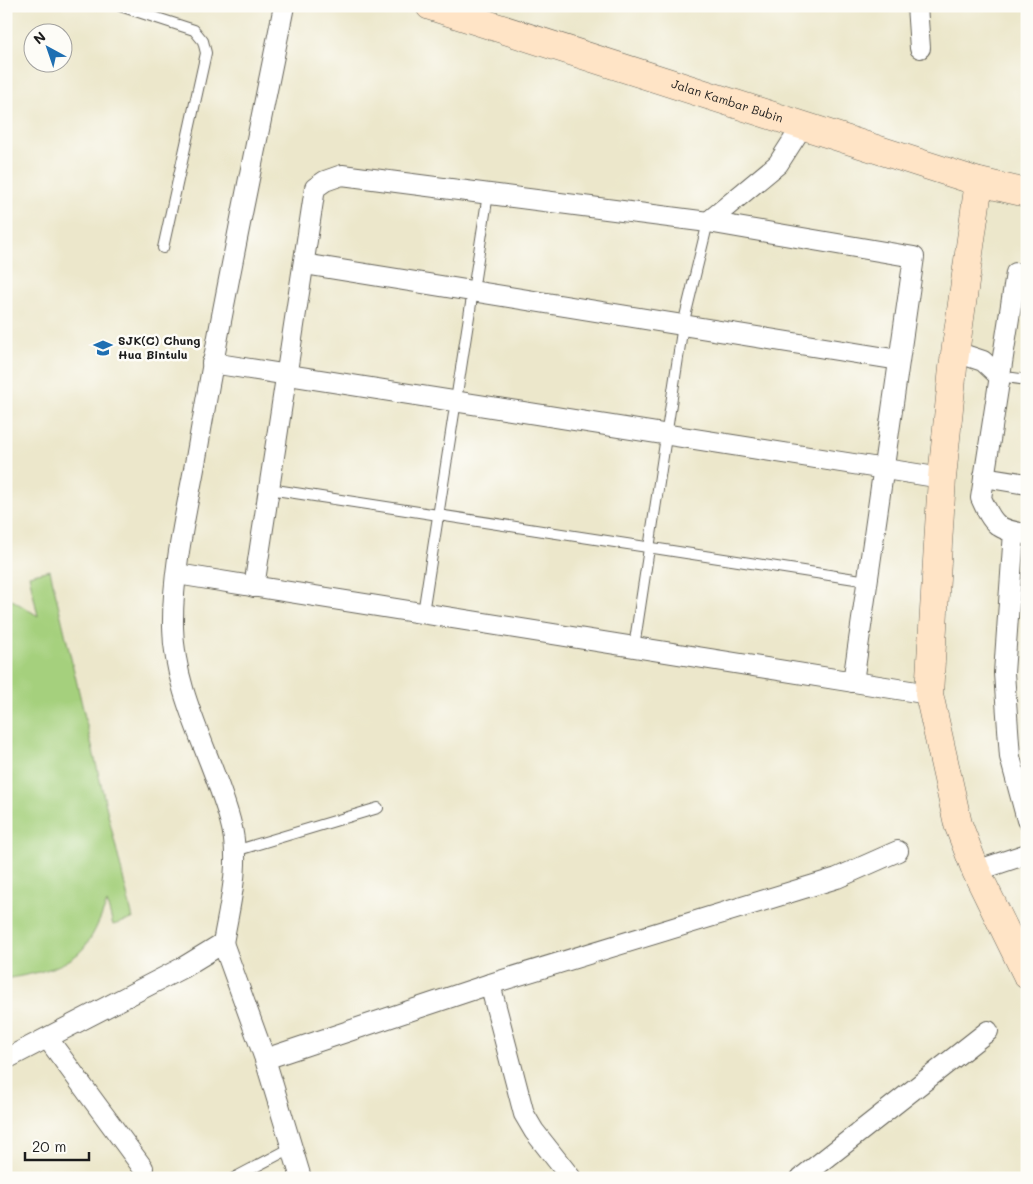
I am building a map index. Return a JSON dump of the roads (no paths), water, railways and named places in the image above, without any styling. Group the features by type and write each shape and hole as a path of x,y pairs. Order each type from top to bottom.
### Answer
{"street":[{"path":"284,6 212,362 177,574 173,626 176,661 190,710 230,821 235,851 234,882 223,944 265,1059 301,1178"},
{"name":"Jalan Kambar Bubin","path":"430,6 979,182 1027,192"},
{"path":"917,6 920,48"},
{"path":"708,222 778,164 803,125"},
{"path":"254,587 315,188 325,181 342,175 708,222 914,257 853,682"},
{"path":"979,182 956,352 942,478 929,694 958,824 976,871 1027,975"},
{"path":"304,264 899,360"},
{"path":"1027,275 1016,273 981,498 989,516 1002,529 1020,533 1004,673 1010,757 1027,820"},
{"path":"956,352 982,361 999,376"},
{"path":"212,362 942,478"},
{"path":"984,476 1027,484"},
{"path":"177,574 929,694"},
{"path":"265,1059 490,984 837,878 898,851"},
{"path":"976,871 1027,854"},
{"path":"6,1059 48,1039 223,944"},
{"path":"490,984 524,1114 534,1131 571,1178"},
{"path":"801,1178 988,1031"},
{"path":"48,1039 142,1168"}],"lane":[{"path":"120,6 194,30 203,41 206,54 163,248"},
{"path":"423,613 475,291 488,194"},
{"path":"634,647 683,325 708,222"},
{"path":"999,376 1027,380"},
{"path":"269,489 868,581"},
{"path":"235,851 378,808"},
{"path":"234,1178 291,1148"}],"place":[{"name":"SJK(C) Chung Hua Bintulu","path":"103,348"}]}
